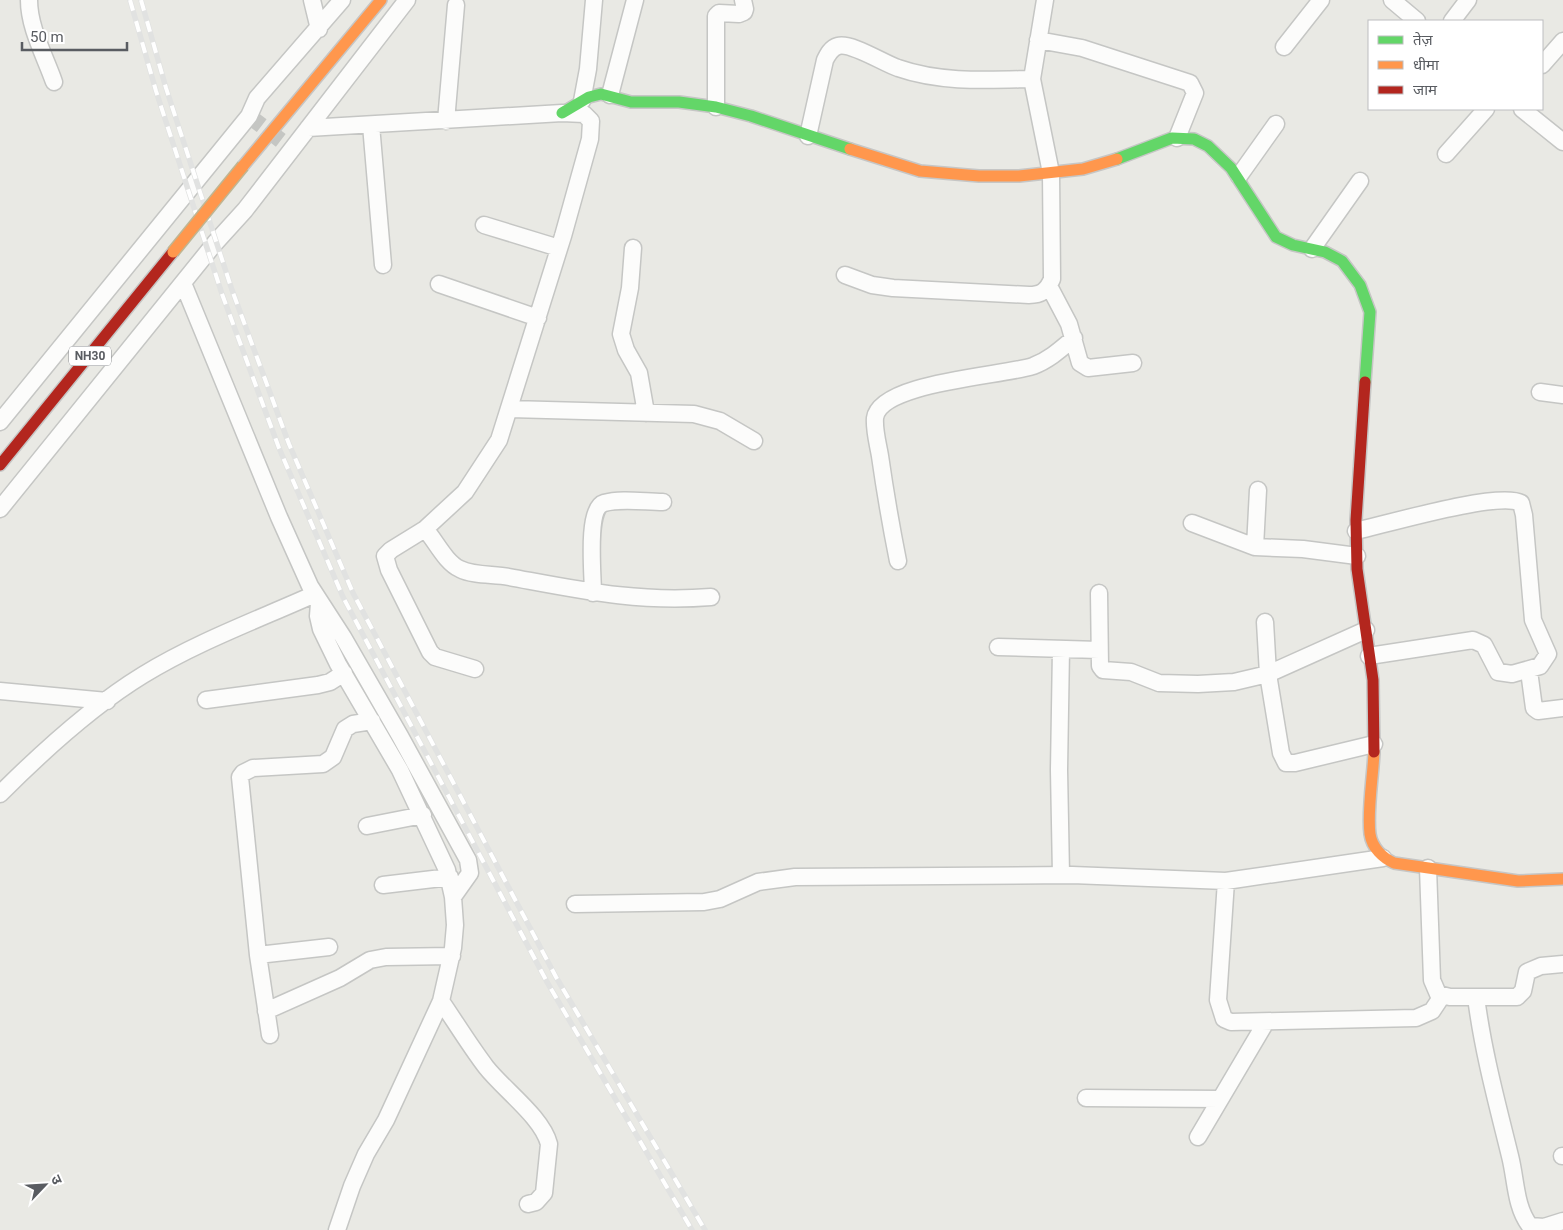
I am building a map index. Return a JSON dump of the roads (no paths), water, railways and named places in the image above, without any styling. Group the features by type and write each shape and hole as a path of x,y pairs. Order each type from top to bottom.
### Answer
{"main road":[{"name":"NH30","path":"2,462 381,0"},
{"path":"562,113 596,95 610,95 631,102 679,102 716,107 751,116 900,166 932,173 999,178 1096,167 1182,136 1194,139 1210,148 1239,176 1276,237 1285,243 1326,252 1341,261 1354,274 1367,296 1370,312 1356,532 1357,556 1373,680 1374,744 1370,835 1374,849 1384,858 1394,863 1518,881 1563,879"},
{"name":"NH30","path":"3,426 163,238 261,118"}],"street":[{"path":"29,0 29,12 33,26 54,82"},
{"path":"312,0 319,29"},
{"path":"3,426 249,116 257,98 319,29 342,0"},
{"path":"0,509 5,490 245,210 287,145 308,128 407,0"},
{"path":"582,101 588,69 594,0"},
{"path":"610,95 634,0"},
{"path":"716,107 716,16 719,13 744,12 743,0"},
{"path":"844,275 872,285 916,290 1038,295 1049,286 1052,279 1051,173 1032,79 1045,0"},
{"path":"1284,47 1321,0"},
{"path":"1392,0 1416,20"},
{"path":"1453,20 1468,0"},
{"path":"446,121 456,5"},
{"path":"1038,40 1082,48 1190,82 1195,93 1177,138"},
{"path":"1543,64 1563,41"},
{"path":"808,136 825,60 830,52 838,46 849,46 899,68 926,76 972,80 1032,79"},
{"path":"1446,154 1485,110"},
{"path":"1523,110 1563,142"},
{"path":"308,128 562,113 584,114 591,121 590,139 559,248 499,440 486,463 465,492 425,529 387,553 386,562 430,652 435,657 475,669"},
{"path":"1239,176 1276,124"},
{"path":"371,125 383,265"},
{"path":"1312,249 1360,181"},
{"path":"484,225 559,248"},
{"path":"633,248 630,288 621,334 626,350 639,373 646,413"},
{"path":"183,283 279,517 317,598 343,637 468,860 470,873 453,897"},
{"path":"439,284 538,318"},
{"path":"1049,286 1061,307 1074,338 1077,357 1084,366 1088,368 1133,363"},
{"path":"898,561 887,506 876,426 877,412 882,406 920,388 1034,365 1056,353 1074,338"},
{"path":"1540,392 1563,395"},
{"path":"510,409 694,414 708,416 754,441"},
{"path":"1255,547 1258,490"},
{"path":"1356,532 1411,519 1446,507 1505,500 1515,500 1521,503 1524,515 1533,620 1548,654 1544,663 1529,670 1512,674 1498,672 1484,645 1473,640 1369,656"},
{"path":"593,593 592,524 595,510 599,506 611,503 663,502"},
{"path":"1192,522 1255,547 1303,549 1357,556"},
{"path":"425,529 452,564 461,570 593,593 675,600 711,597"},
{"path":"1099,593 1100,666 1103,670 1131,672 1159,683 1217,683 1268,674 1366,630"},
{"path":"317,598 318,616 322,629 344,673 423,815 450,877 455,926 452,956 441,1001 386,1120 355,1178 337,1230"},
{"path":"0,794 38,758 107,701 142,676 180,654 317,598"},
{"path":"1265,622 1268,674 1281,753 1286,763 1295,763 1374,744"},
{"path":"998,647 1099,650"},
{"path":"1061,649 1059,770 1061,875"},
{"path":"1529,670 1534,708 1538,711 1563,708"},
{"path":"206,700 318,685 330,682 344,673"},
{"path":"0,692 107,701"},
{"path":"270,1035 258,955 240,777 243,773 253,768 323,764 333,757 345,729 353,724 372,721"},
{"path":"367,826 423,815"},
{"path":"574,904 704,902 720,899 758,882 795,877 857,879 1061,875 1226,881 1384,858"},
{"path":"1428,868 1432,980 1434,987 1442,996 1476,998 1517,997 1523,991 1527,972 1541,966 1563,964"},
{"path":"383,885 450,877"},
{"path":"1226,881 1218,1000 1224,1019 1232,1022 1266,1022 1416,1018 1432,1011 1442,996"},
{"path":"258,955 329,947"},
{"path":"266,1011 340,978 370,960 386,957 452,956"},
{"path":"1476,998 1481,1038 1511,1158 1520,1211 1530,1226 1536,1228 1563,1221"},
{"path":"441,1001 486,1066 548,1137 544,1193 536,1202 528,1204"},
{"path":"1198,1137 1266,1022"},
{"path":"1086,1098 1220,1099"}],"tunnel":[{"path":"249,116 283,142"}],"railway":[{"path":"130,0 156,91 222,294 279,448 343,597 547,982 692,1230"},
{"path":"141,0 166,88 232,290 289,444 353,593 556,977 705,1230"}]}
